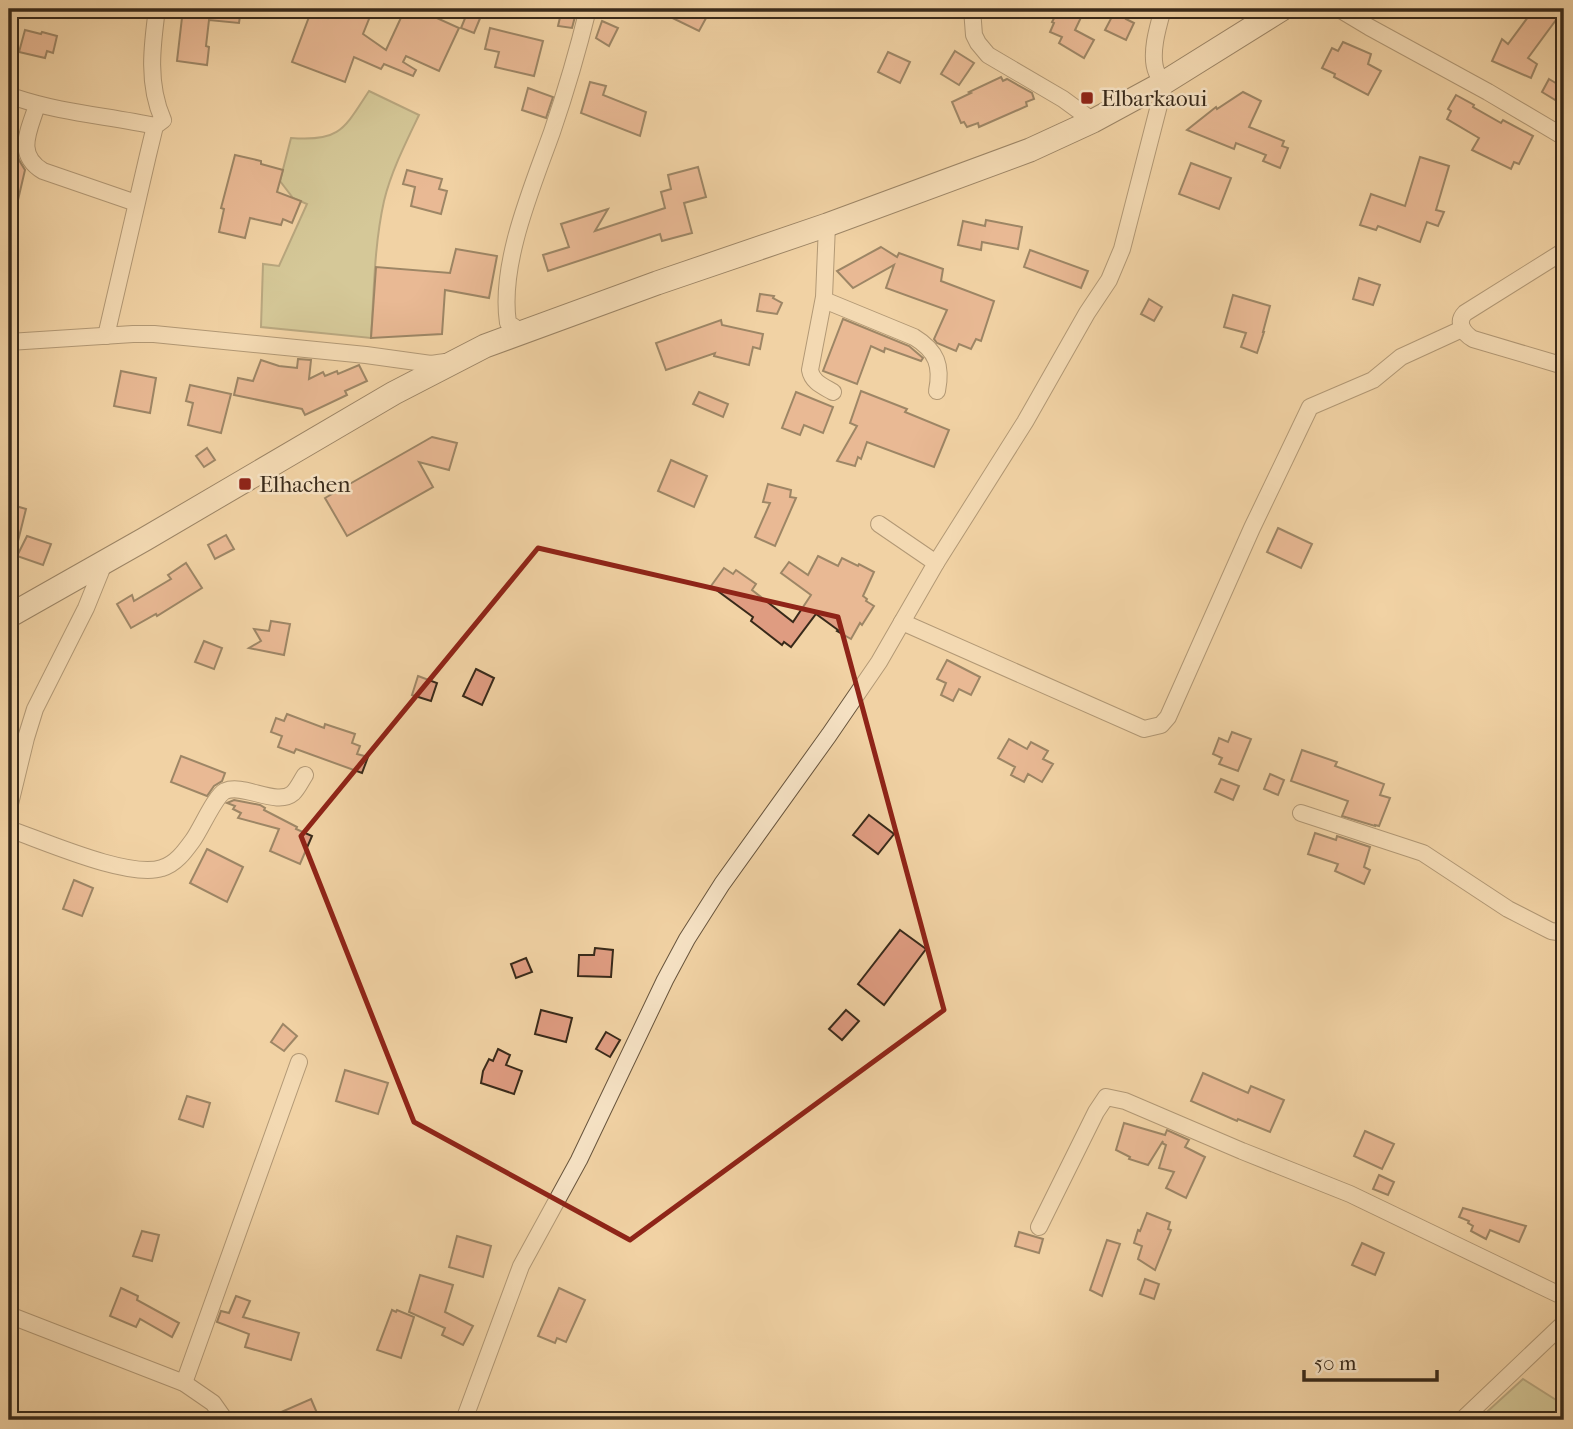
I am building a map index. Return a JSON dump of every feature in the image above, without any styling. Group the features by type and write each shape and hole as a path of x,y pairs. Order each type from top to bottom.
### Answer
{"main road":[{"path":"9,616 394,393 485,346 1030,150 1093,121 1165,82 1282,9"}],"street":[{"path":"17,98 91,116 155,125 163,120 156,103 151,64 157,9"},
{"path":"522,332 508,323 506,313 511,255 563,99 588,9"},
{"path":"972,9 974,36 988,55 1063,99 1093,121"},
{"path":"464,1420 521,1266 579,1160 665,979 687,939 722,884 872,673 936,562 1025,422 1083,320 1109,281 1122,249 1165,82 1157,72 1155,55 1158,25 1163,9"},
{"path":"1339,9 1564,137"},
{"path":"37,105 26,145 26,153 35,166 136,203"},
{"path":"106,336 155,125"},
{"path":"827,225 824,300 810,370 815,381 833,393"},
{"path":"1564,250 1461,317 1462,329 1473,339 1564,366"},
{"path":"824,300 926,344 939,369 937,391"},
{"path":"902,622 1144,729 1161,725 1168,717 1252,528 1310,407 1373,380 1401,357 1462,329"},
{"path":"9,342 154,334 431,364 458,360"},
{"path":"879,524 936,562"},
{"path":"9,808 35,709 86,608 105,561"},
{"path":"9,829 112,864 141,870 160,869 173,864 180,856 195,837 217,798 225,792 236,790 286,797 305,775"},
{"path":"9,801 9,815"},
{"path":"1301,813 1423,853 1508,909 1551,931 1564,933"},
{"path":"184,1383 299,1062"},
{"path":"1039,1227 1106,1097 1125,1101 1242,1152 1350,1194 1564,1297"},
{"path":"9,1315 184,1383 213,1403 225,1420"},
{"path":"1462,1420 1564,1323"}],"highlighted area":[{"path":"538,548 838,617 944,1010 630,1240 414,1122 301,836"}],"green space":[{"path":"369,91 419,115 395,168 384,201 376,252 371,338 261,327 263,264 279,266 307,204 293,198 280,181 291,138 307,139 331,135 346,124"},
{"path":"1523,1379 1564,1405 1564,1420 1478,1420"}],"building":[{"path":"183,9 241,9 239,23 209,20 207,65 177,61"},
{"path":"312,9 373,9 363,34 386,50 405,9 417,9 459,28 439,71 406,56 403,62 416,70 413,76 384,64 381,69 354,57 345,82 292,62"},
{"path":"562,9 577,9 572,28 558,26"},
{"path":"654,9 711,9 699,31"},
{"path":"1059,9 1085,9 1075,30 1094,40 1084,58 1059,43 1062,37 1050,32"},
{"path":"1116,9 1132,9 1126,19 1134,23 1126,40 1105,30"},
{"path":"1534,9 1564,9 1528,58 1537,64 1531,78 1492,61 1502,39 1508,44"},
{"path":"468,11 481,16 474,33 461,28"},
{"path":"602,21 618,28 609,46 596,38"},
{"path":"490,28 543,41 534,76 495,67 499,52 485,49"},
{"path":"25,30 57,36 53,53 47,51 45,58 19,52"},
{"path":"1343,42 1371,54 1368,64 1381,71 1368,95 1322,68 1332,48 1338,51"},
{"path":"955,51 974,63 959,85 941,74"},
{"path":"888,52 910,62 900,83 878,72"},
{"path":"1001,77 1003,81 1007,79 1032,93 1034,99 1026,102 1027,106 979,127 978,123 967,127 964,122 961,123 952,102"},
{"path":"1549,79 1564,88 1557,101 1542,92"},
{"path":"590,82 606,86 603,95 646,112 640,136 581,113"},
{"path":"528,88 553,97 546,118 522,110"},
{"path":"1243,92 1261,101 1249,127 1284,141 1282,146 1288,148 1280,168 1263,161 1266,155 1236,143 1234,149 1187,130 1216,107 1217,109"},
{"path":"1456,95 1501,123 1503,120 1533,136 1519,164 1514,162 1511,169 1472,150 1479,138 1447,119 1451,111 1448,109"},
{"path":"15,137 19,160 25,170 14,217 9,216 9,163"},
{"path":"235,155 283,170 277,192 301,201 292,223 283,219 281,225 250,218 245,238 219,232 224,209 221,208"},
{"path":"1420,157 1449,166 1436,210 1444,212 1438,226 1427,222 1420,242 1378,226 1376,230 1360,225 1371,194 1405,206"},
{"path":"1191,163 1231,178 1219,209 1179,194"},
{"path":"698,167 706,197 684,203 692,233 662,241 660,234 548,271 543,255 569,247 561,224 608,209 595,231 665,208 661,192 671,189 668,175"},
{"path":"407,170 442,179 439,189 447,191 441,214 411,206 415,187 403,184"},
{"path":"986,220 1022,227 1018,249 982,242 981,250 958,245 963,221 985,226"},
{"path":"881,247 897,257 899,253 943,269 941,281 994,301 981,341 976,339 971,349 959,344 956,351 937,343 934,339 947,310 886,288 894,265 853,288 837,271"},
{"path":"456,249 497,256 489,298 445,290 442,334 371,338 376,267 450,273"},
{"path":"1030,250 1088,271 1081,288 1024,267"},
{"path":"1359,278 1380,285 1373,305 1353,299"},
{"path":"760,294 774,296 773,298 782,303 777,314 757,311"},
{"path":"1233,295 1270,306 1257,353 1241,347 1246,333 1224,327"},
{"path":"1149,299 1162,307 1154,321 1141,314"},
{"path":"843,319 909,346 923,358 921,361 885,348 884,352 871,346 857,384 823,371"},
{"path":"721,320 722,325 763,334 760,349 753,347 749,365 714,356 715,353 666,370 656,343"},
{"path":"298,359 311,360 309,379 323,372 325,376 337,371 338,374 359,365 367,381 345,391 347,395 305,415 302,409 234,395 238,378 253,381 261,360 297,368"},
{"path":"121,371 156,378 150,413 114,406"},
{"path":"190,385 231,394 221,433 188,425 193,403 186,401"},
{"path":"861,391 907,409 905,412 949,430 934,467 867,442 861,459 858,457 855,466 837,461 857,426 850,423"},
{"path":"699,392 728,404 723,417 693,404"},
{"path":"796,392 833,407 823,433 804,425 800,435 782,428"},
{"path":"432,437 457,443 449,470 419,462 433,487 347,536 325,498"},
{"path":"207,448 215,460 204,467 196,456"},
{"path":"671,460 707,476 694,507 658,491"},
{"path":"768,484 791,490 790,497 796,498 775,546 755,537 770,503 763,502"},
{"path":"9,504 26,509 14,557 9,556"},
{"path":"1278,528 1312,544 1301,568 1267,552"},
{"path":"226,535 234,549 215,559 208,545"},
{"path":"27,536 51,544 43,565 17,556"},
{"path":"818,556 838,566 842,558 874,572 863,596 874,606 851,639 816,614 791,647 784,642 782,645 751,621 753,617 711,586 724,568 733,574 736,570 756,584 752,590 793,622 811,595 781,573 789,562 808,575"},
{"path":"186,563 202,588 157,616 156,614 131,628 117,604 132,595 134,601 171,579 168,575"},
{"path":"271,621 290,624 284,655 249,648 261,641 254,629 269,631"},
{"path":"204,641 222,648 214,669 195,662"},
{"path":"947,660 980,677 971,695 959,689 953,701 941,695 946,683 937,679"},
{"path":"476,669 494,678 482,705 463,696"},
{"path":"418,676 437,683 431,701 412,695"},
{"path":"287,714 324,728 325,724 355,734 352,743 360,746 357,754 368,757 362,773 296,749 294,753 278,747 282,736 271,732 276,718 284,721"},
{"path":"1232,732 1251,739 1238,771 1219,764 1222,758 1213,754 1219,738 1228,742"},
{"path":"1009,739 1027,749 1031,742 1048,751 1043,759 1053,764 1042,782 1028,774 1024,782 1011,775 1015,767 998,758"},
{"path":"1302,750 1337,762 1335,766 1384,784 1380,795 1390,798 1379,826 1342,816 1348,801 1291,781"},
{"path":"181,756 225,773 222,781 214,786 207,796 171,782"},
{"path":"1270,774 1284,780 1278,795 1264,789"},
{"path":"1221,779 1239,786 1233,800 1215,792"},
{"path":"234,800 260,805 264,810 312,836 300,864 270,851 279,829 238,818 241,813 233,809 235,806 227,803"},
{"path":"869,815 894,834 878,854 853,835"},
{"path":"1315,833 1336,840 1337,836 1370,847 1364,867 1370,870 1364,884 1335,871 1338,864 1308,854"},
{"path":"207,849 243,867 227,902 190,883"},
{"path":"74,880 93,888 82,916 63,909"},
{"path":"900,930 926,949 884,1005 858,984"},
{"path":"595,948 613,950 611,977 578,976 579,955 594,955"},
{"path":"526,958 532,972 516,978 511,964"},
{"path":"541,1010 572,1018 566,1042 535,1034"},
{"path":"846,1010 859,1021 842,1040 829,1029"},
{"path":"283,1024 297,1036 284,1051 271,1042"},
{"path":"606,1032 620,1040 610,1057 596,1049"},
{"path":"498,1049 510,1055 506,1065 522,1071 514,1094 481,1083 489,1059 493,1061"},
{"path":"345,1070 388,1083 378,1114 336,1101"},
{"path":"1203,1073 1248,1093 1251,1086 1284,1100 1270,1132 1191,1101"},
{"path":"187,1096 210,1103 203,1127 179,1119"},
{"path":"1124,1123 1165,1135 1167,1130 1189,1140 1185,1147 1205,1157 1186,1198 1166,1188 1174,1172 1159,1168 1166,1145 1163,1141 1148,1165 1129,1159 1130,1157 1116,1150"},
{"path":"1365,1131 1394,1144 1382,1169 1354,1156"},
{"path":"1379,1175 1394,1182 1388,1195 1373,1189"},
{"path":"1463,1208 1526,1226 1519,1242 1490,1230 1486,1239 1471,1231 1473,1226 1469,1221 1459,1217"},
{"path":"1147,1213 1170,1222 1168,1229 1171,1230 1155,1270 1138,1259 1142,1246 1134,1243"},
{"path":"142,1231 159,1235 152,1261 133,1256"},
{"path":"1019,1232 1043,1239 1039,1253 1015,1246"},
{"path":"457,1236 491,1246 483,1277 449,1267"},
{"path":"1107,1240 1120,1244 1102,1296 1090,1290"},
{"path":"1362,1243 1384,1253 1375,1275 1352,1265"},
{"path":"420,1275 453,1285 445,1312 473,1326 463,1345 442,1335 445,1328 409,1312"},
{"path":"1145,1279 1159,1284 1154,1299 1140,1294"},
{"path":"121,1288 179,1323 172,1337 140,1319 136,1327 110,1316"},
{"path":"559,1288 585,1300 566,1342 557,1338 555,1343 538,1336"},
{"path":"236,1296 250,1301 243,1317 299,1333 291,1360 245,1347 249,1334 217,1322 221,1311 229,1313"},
{"path":"392,1310 414,1317 401,1358 377,1350"},
{"path":"311,1399 320,1420 263,1420"}],"place":[{"name":"Elbarkaoui","path":"1087,98"},
{"name":"Elhachen","path":"245,484"}]}
